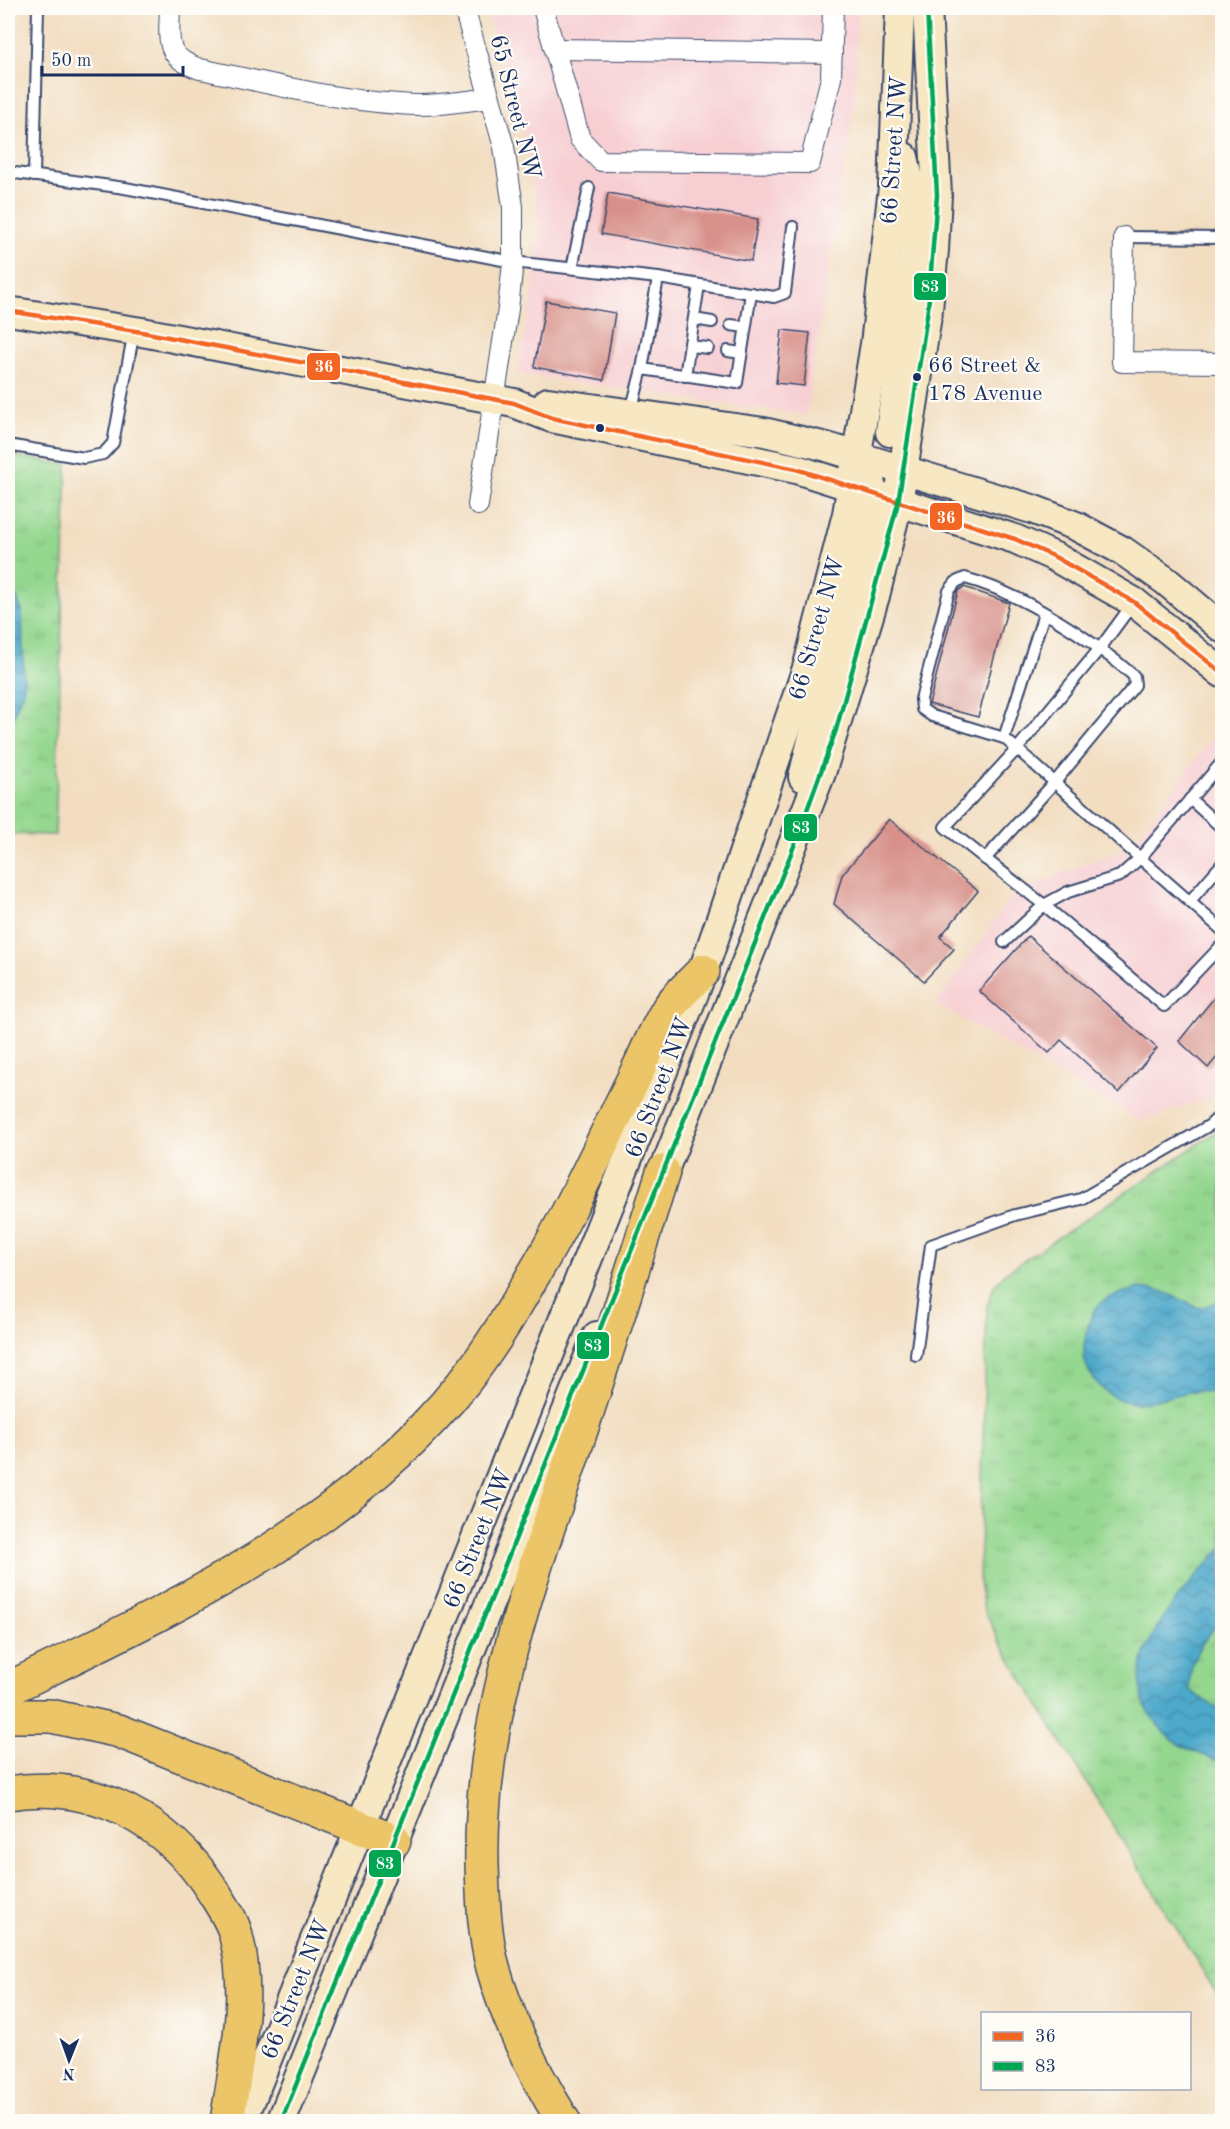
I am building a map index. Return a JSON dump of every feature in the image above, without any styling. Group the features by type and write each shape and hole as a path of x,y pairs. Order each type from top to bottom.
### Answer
{"highway":[{"path":"8,1689 182,1602 266,1554 321,1517 374,1476 418,1434 464,1382 512,1312 546,1252 669,1008 703,971"},
{"path":"564,2121 527,2054 494,1968 483,1900 481,1813 489,1736 512,1640 663,1172"},
{"path":"8,1716 51,1716 119,1731 393,1841"},
{"path":"8,1793 29,1790 57,1792 93,1798 122,1808 145,1819 171,1838 197,1866 236,1934 241,1968 243,2015 227,2121"}],"main road":[{"name":"66 Street NW","path":"281,2121 794,846 836,730 874,496 856,456 881,298 897,121 900,8"},
{"name":"66 Street NW","path":"242,2121 703,971 808,665 834,568 874,496 895,467 928,309 937,195 927,8"},
{"path":"895,467 915,222 914,201 897,121"},
{"path":"8,311 134,331 503,401 552,418 796,469 874,496 1015,539 1055,557 1134,602 1222,673"},
{"path":"503,401 559,401 764,432 895,467 1032,508 1076,526 1123,551 1166,580 1222,628"}],"street":[{"path":"170,8 169,41 177,59 200,69 368,101 424,105 490,98"},
{"name":"65 Street NW","path":"464,8 504,147 513,207 513,261 503,401 478,505"},
{"path":"543,8 580,140 601,161 810,163 831,78 833,8"},
{"path":"555,49 832,53"},
{"path":"1124,237 1122,362 1222,363"}],"lane":[{"path":"34,176 38,8"},
{"path":"8,172 125,188 513,261 658,278 774,297 785,293 794,227"},
{"path":"572,268 589,188"},
{"path":"1124,237 1222,238"},
{"path":"631,411 642,369 658,278"},
{"path":"685,376 699,285"},
{"path":"642,369 737,383 751,293"},
{"path":"694,319 712,322"},
{"path":"731,325 746,327"},
{"path":"8,445 84,458 102,454 113,443 134,331"},
{"path":"690,346 708,348"},
{"path":"728,351 741,353"},
{"path":"985,859 1054,782 1135,685 1134,676 1101,647 1005,590 965,578 956,582 949,591 921,699 922,709 932,716 1004,738 1017,749 1054,782 1140,858 1190,900 1222,930"},
{"path":"1134,602 1101,647 1017,749 945,827 1044,905 1164,1006 1222,945"},
{"path":"1004,738 1044,614"},
{"path":"1004,942 1044,905 1068,892 1120,876 1140,858 1222,762"},
{"path":"1190,799 1222,828"},
{"path":"1190,900 1221,868"},
{"path":"915,1355 932,1245 1015,1215 1081,1199 1210,1125 1222,1114"}],"shaded area":[{"path":"486,8 858,8 854,108 806,415 517,374 532,296 539,239 535,193 523,129"},
{"path":"1222,725 1222,1089 1214,1096 1141,1121 936,1004 1014,893 1129,847"}],"green space":[{"path":"8,455 67,465 55,835 8,834"},
{"path":"1222,1128 1222,2002 999,1641 984,1609 979,1583 987,1306 994,1286 1005,1273"}],"water":[{"path":"8,578 22,611 24,688 8,730"},
{"path":"1140,1288 1162,1291 1199,1308 1213,1304 1222,1297 1222,1396 1205,1392 1189,1392 1156,1400 1125,1401 1109,1394 1094,1379 1086,1364 1084,1349 1086,1333 1094,1310 1111,1297"},
{"path":"1222,1548 1222,1619 1207,1636 1194,1659 1189,1690 1222,1712 1222,1762 1180,1745 1161,1728 1151,1716 1141,1694 1141,1671 1147,1648 1159,1625 1174,1603"}],"building":[{"path":"608,193 758,219 751,261 601,234"},
{"path":"546,301 615,313 604,380 534,367"},
{"path":"782,330 810,333 804,386 776,383"},
{"path":"964,587 1009,603 978,717 929,704 958,591"},
{"path":"889,819 978,891 940,937 954,949 924,981 834,904 842,875"},
{"path":"1028,936 1157,1048 1119,1093 1061,1040 1049,1053 979,991"},
{"path":"1222,988 1222,1051 1208,1068 1179,1041"}],"transit line":[{"name":"83","path":"281,2122 794,846 836,730 898,503 928,309 937,195 927,8"},
{"name":"36","path":"8,311 142,332 514,403 552,418 796,469 1015,539 1055,557 1134,602 1222,673"}],"place":[{"name":"66 Street & 178 Avenue","path":"917,377"}]}
